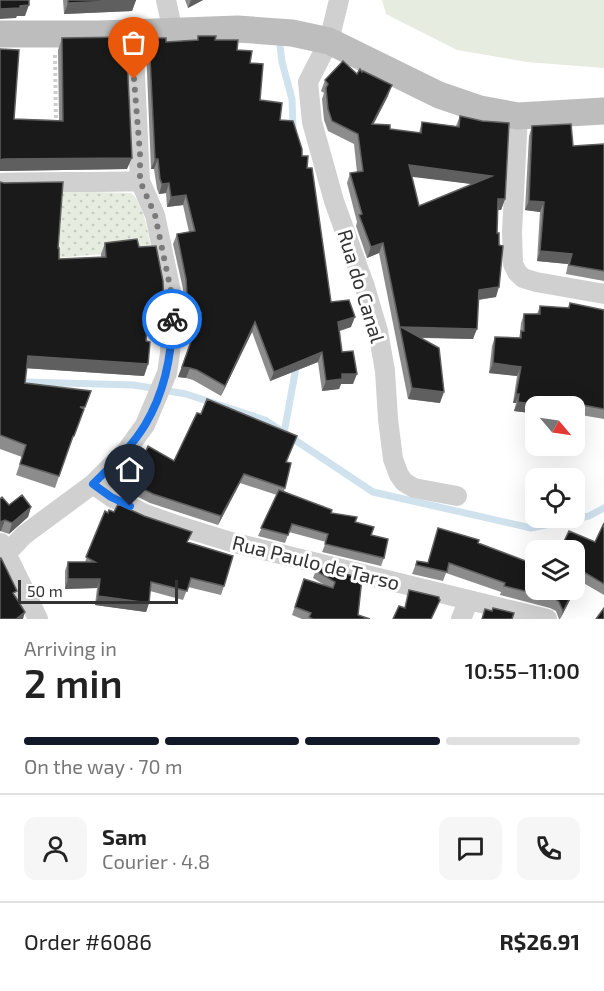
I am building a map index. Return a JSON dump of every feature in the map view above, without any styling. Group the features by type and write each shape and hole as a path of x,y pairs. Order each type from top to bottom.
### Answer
{"main road":[{"path":"0,34 100,34 238,29 292,33 330,41 439,95 480,109 518,116 604,111"}],"street":[{"path":"166,0 173,32"},
{"name":"Rua do Canal","path":"339,0 330,41 308,82 312,122 334,201 378,331 385,371 393,459 399,475 408,486 457,496"},
{"path":"38,619 3,547 24,535 93,484 127,450 145,425 166,374 170,353 171,291 155,215 140,181 132,33"},
{"path":"518,116 512,232 513,264 516,272 523,278 536,282 604,294"},
{"path":"0,183 140,181"},
{"name":"Rua Paulo de Tarso","path":"93,484 111,497 146,514 231,542 547,619"},
{"path":"461,619 469,600"}],"path":[{"path":"55,34 56,124"}],"shaded area":[{"path":"382,0 604,0 604,68 527,62 457,50 386,14"},
{"path":"53,191 131,193 142,211 152,250 53,258"}],"building":[{"path":"0,0 29,0 29,5 0,9"},
{"path":"68,0 136,0 68,3"},
{"path":"198,36 216,36 215,40 238,40 237,50 252,51 250,63 263,64 260,100 282,103 280,120 293,121 302,156 308,156 307,168 312,168 331,302 349,300 355,317 338,322 342,352 353,351 357,374 342,374 342,379 326,381 322,352 274,372 255,322 225,386 197,370 182,367 201,313 188,312 186,279 177,234 195,231 186,195 171,197 169,183 162,184 158,159 155,159 149,38 166,38 166,42 198,40"},
{"path":"126,37 132,158 0,160 0,49 19,50 14,119 63,121 62,38"},
{"path":"343,61 357,74 360,69 392,85 372,124 390,125 390,129 421,133 422,122 459,127 460,116 482,121 509,123 505,199 498,199 497,233 499,233 499,245 503,246 499,287 479,290 477,329 401,327 439,348 444,392 412,388 383,243 371,247 359,215 362,214 350,173 363,171 358,134 332,121 328,109 326,88 328,84 325,80","holes":["409,165 492,176 419,206"]},
{"path":"571,124 573,146 604,144 604,271 569,265 572,254 540,251 544,202 529,201 532,126"},
{"path":"0,182 63,182 59,259 106,257 105,243 137,239 139,247 156,246 163,281 164,308 148,307 146,341 150,342 148,364 28,356 25,383 91,391 85,407 80,407 84,409 59,476 20,464 26,445 0,435"},
{"path":"570,303 604,310 604,409 585,406 585,396 525,396 525,403 518,402 519,394 516,394 521,367 493,363 495,337 521,338 521,331 524,331 524,314 540,314 540,306 569,308"},
{"path":"207,399 297,436 286,462 291,463 285,488 244,474 221,516 153,494 133,484 148,446 174,461 197,413 201,414"},
{"path":"279,490 332,510 331,513 357,517 355,522 374,527 371,535 388,539 384,558 325,544 328,534 292,524 288,535 261,528"},
{"path":"22,495 31,507 12,523 5,520 0,522 0,499 2,497 9,505"},
{"path":"118,504 144,516 192,532 187,542 233,556 224,586 191,578 187,591 151,582 149,603 98,596 100,579 68,579 68,562 95,562 86,557 105,511 114,512"},
{"path":"604,523 604,584 585,573 585,540 565,540 569,531 595,542"},
{"path":"438,528 479,540 478,543 525,561 525,591 504,586 505,583 449,563 447,572 416,565 417,561 428,563"},
{"path":"0,558 17,591 13,593 25,612 16,619 0,619"},
{"path":"317,567 362,578 358,615 370,619 313,619 309,617 311,613 295,607 304,579 333,588 335,582 316,571"},
{"path":"409,590 439,597 440,600 431,619 393,619 399,606 405,608"},
{"path":"556,600 569,600 563,611"},
{"path":"493,608 514,613 512,619 482,619 485,609 492,611"},
{"path":"604,608 604,619 596,619"}],"waterway":[{"path":"280,46 292,99 293,129"},
{"path":"284,433 297,362"},
{"path":"0,386 26,382 134,385 186,394 265,420 373,492 531,528 589,516 604,508"}],"way so far":[{"path":"134,79 140,181 155,215 171,291 172,319"}],"route":[{"path":"130,506 111,497 93,484 127,450 145,425 156,403 166,374 170,353 172,319"}]}
